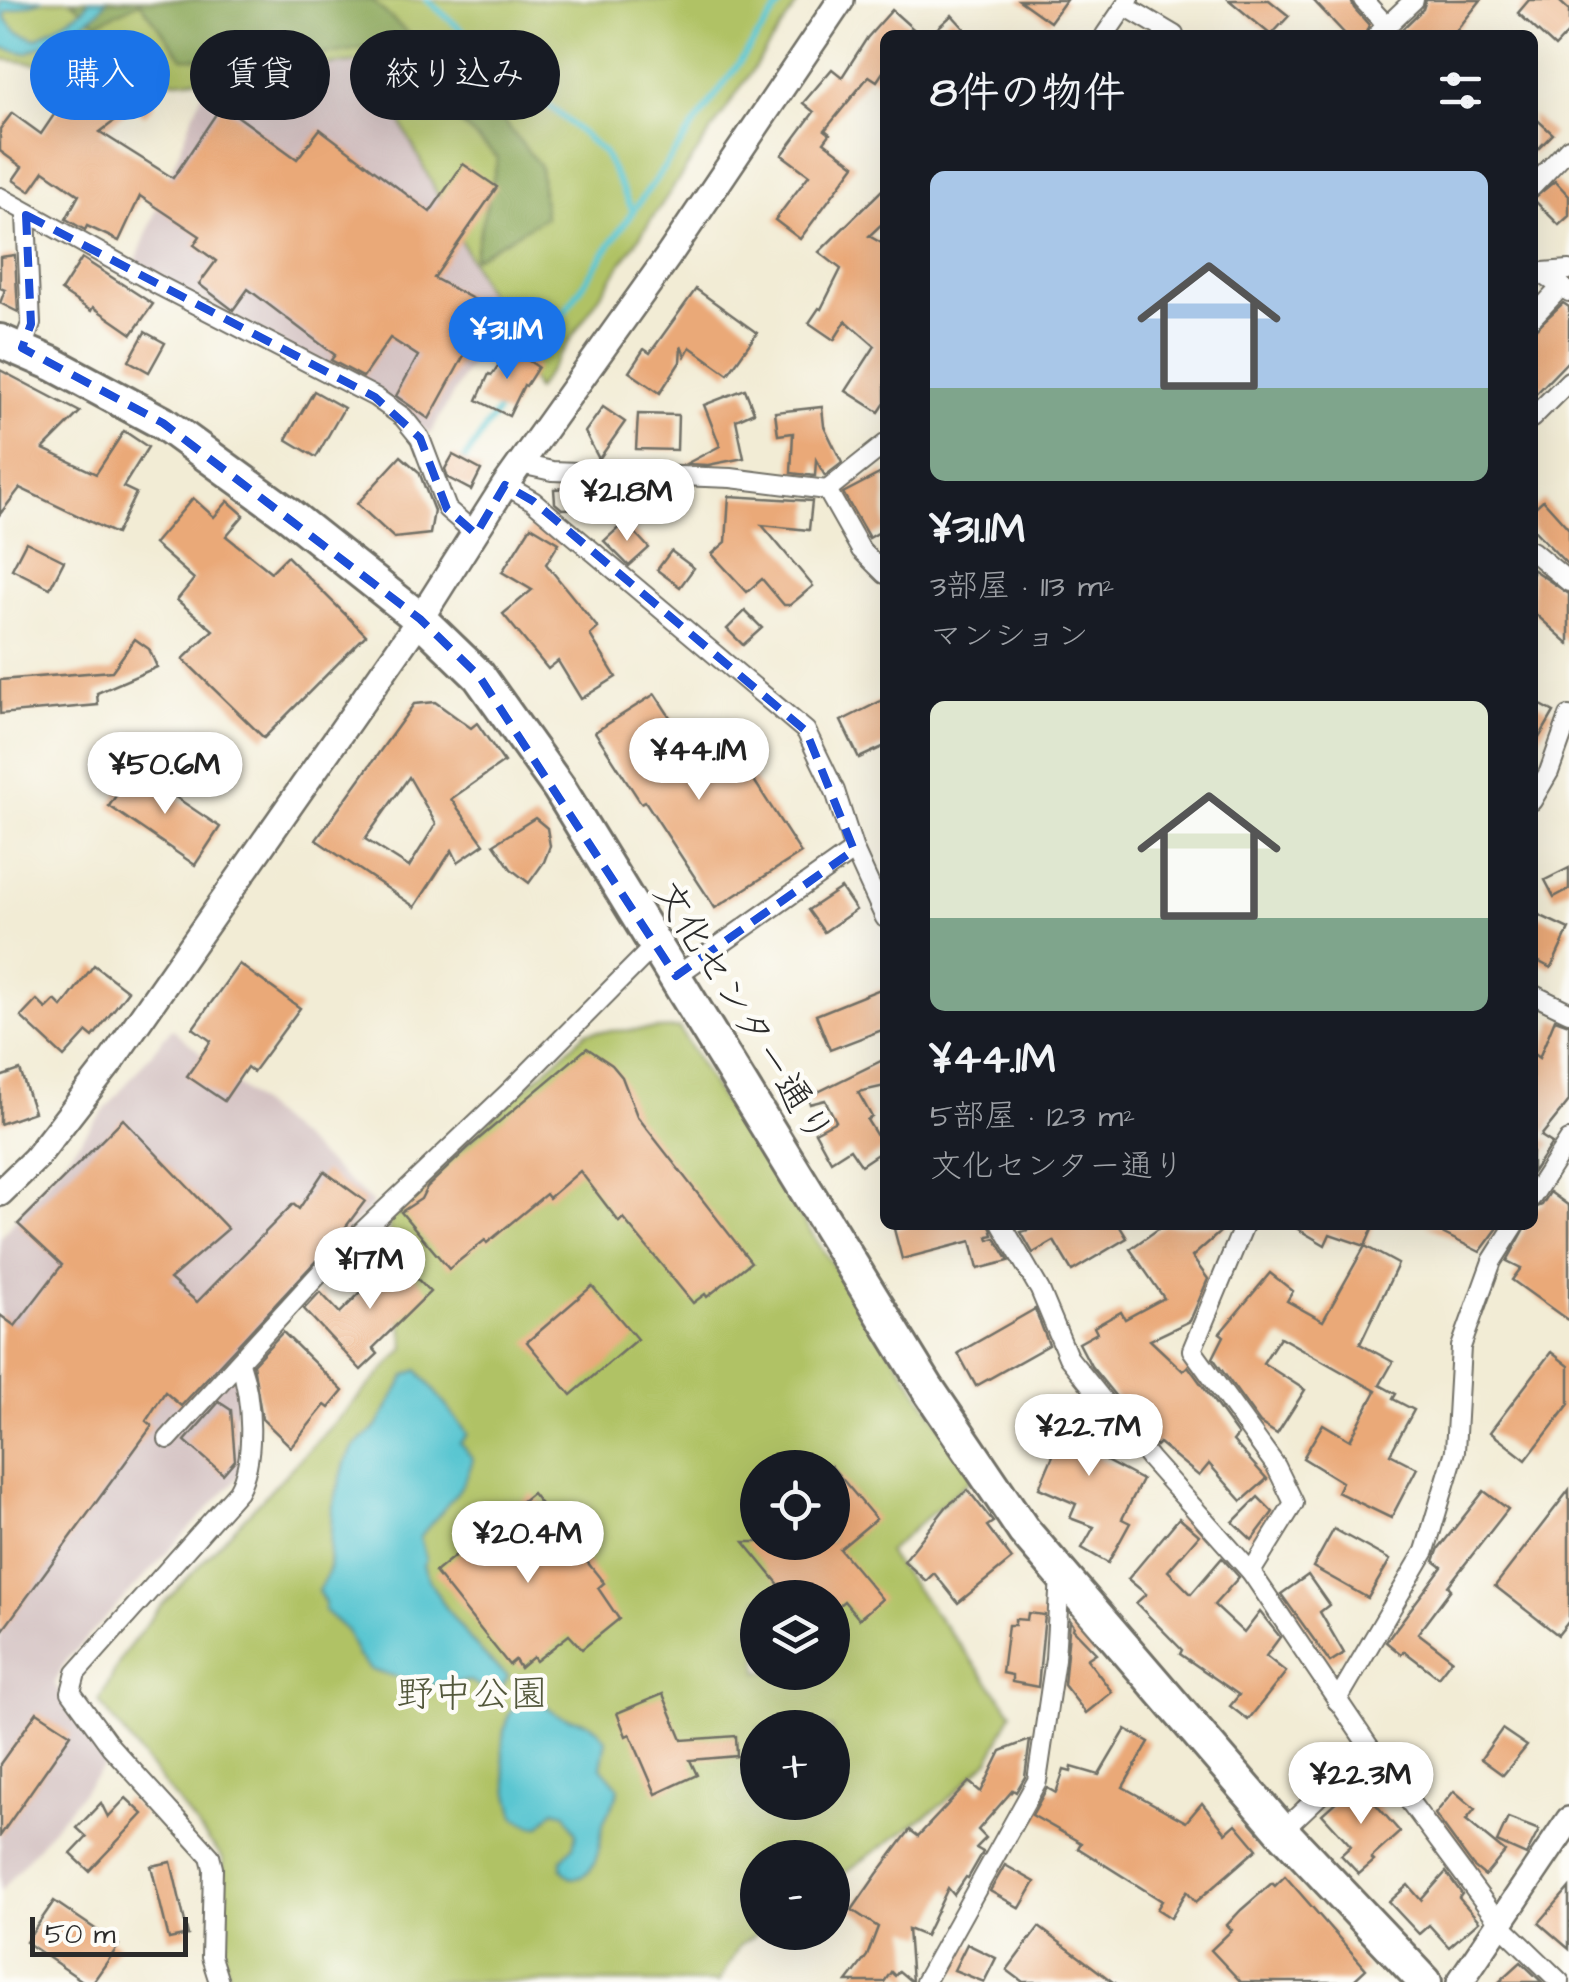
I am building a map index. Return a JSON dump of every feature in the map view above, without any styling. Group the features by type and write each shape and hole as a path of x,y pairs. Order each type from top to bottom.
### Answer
{"highway":[{"name":"文化センター通り","path":"11,344 163,424 288,514 420,619 479,676 515,724 656,944 928,1389 1024,1531 1282,1831 1425,1982"}],"street":[{"path":"0,1194 35,1159 108,1064 420,619 513,474 667,258 841,0"},
{"path":"1363,0 1382,30 1414,0"},
{"path":"1108,30 1127,3 1167,30"},
{"path":"1538,181 1569,148"},
{"path":"0,197 376,397 403,417 420,438 447,508 476,534"},
{"path":"11,344 30,324 26,214"},
{"path":"1538,270 1567,283 1538,312"},
{"path":"1538,412 1569,381"},
{"path":"513,474 552,471 730,478 827,490 880,448"},
{"path":"513,474 533,501 806,731 880,903"},
{"path":"827,490 861,550 880,569"},
{"path":"1538,556 1569,582"},
{"path":"1541,767 1569,716"},
{"path":"676,976 854,850"},
{"path":"168,1440 330,1262 509,1092 656,944"},
{"path":"1538,997 1569,1012"},
{"path":"1538,1188 1569,1140"},
{"path":"1005,1230 1040,1290 1068,1357 1150,1460 1251,1572 1370,1748 1502,1925 1560,1982"},
{"path":"1242,1230 1192,1350 1276,1466 1294,1502 1251,1572"},
{"path":"1337,1701 1426,1551 1455,1451 1460,1347 1492,1261 1512,1230"},
{"path":"218,1982 211,1957 214,1868 210,1856 110,1746 71,1692 76,1673 238,1492 246,1477 250,1454 245,1378 240,1364"},
{"path":"926,1982 1038,1781 1060,1576"},
{"path":"1282,1831 1370,1748"},
{"path":"1460,1982 1502,1925 1569,1820"}],"highlighted area":[{"path":"26,215 375,397 420,438 447,509 476,534 505,485 533,501 806,731 854,850 676,976 479,676 420,619 163,423 22,348 31,324"}],"shaded area":[{"path":"335,27 350,37 350,120 473,120 515,148 511,293 430,434 385,399 135,263 191,120 330,120 330,30 227,30"},
{"path":"172,1028 373,1203 242,1348 236,1417 241,1474 67,1659 54,1683 106,1764 0,1892 0,1238"}],"green space":[{"path":"0,0 800,0 536,390 400,120 560,120 560,30 350,30 350,63 330,65 330,30 190,30 190,80 178,81 170,80 170,30 30,30 30,63 0,59"},
{"path":"71,0 371,0 404,30 350,30 350,50 330,54 330,30 190,30 190,58 182,58 170,42 170,30 161,30 140,2 97,23"},
{"path":"457,120 503,120 540,166 545,217 473,259 498,158"},
{"name":"野中公園","path":"679,1028 714,1088 975,1476 887,1552 1012,1712 989,1760 944,1803 850,1869 850,1840 740,1840 740,1945 719,1982 230,1982 225,1963 223,1859 99,1702 123,1655 157,1610 405,1348 388,1220 587,1032"}],"water":[{"path":"0,0 44,0 6,12 5,18 16,31 30,37 30,51 0,47"},
{"path":"90,0 106,0 92,17 72,30 50,30 84,9"},
{"path":"418,1370 468,1434 460,1443 473,1459 458,1492 420,1537 426,1559 423,1565 459,1625 508,1676 495,1695 470,1681 428,1685 371,1670 358,1656 347,1631 324,1610 325,1603 318,1591 329,1571 332,1510 345,1463 354,1447 377,1427 406,1375"},
{"path":"528,1697 556,1714 588,1723 606,1740 601,1767 619,1788 604,1820 595,1860 586,1874 578,1878 569,1877 562,1869 562,1859 573,1847 576,1834 566,1813 554,1810 540,1826 515,1817 504,1769 503,1734 515,1706"}],"building":[{"path":"1019,0 1066,0 1050,22"},
{"path":"1229,0 1269,0 1289,16 1276,30 1265,30"},
{"path":"1313,0 1351,0 1369,25 1367,30 1341,30"},
{"path":"1426,0 1481,0 1457,30 1401,30 1423,9"},
{"path":"1529,0 1558,0 1569,10 1569,32 1555,47 1518,13"},
{"path":"892,10 914,30 880,30 880,76 877,81 869,76 825,130 830,134 824,142 855,165 800,239 775,220 809,175 782,155 814,112 803,103 832,69 842,77 867,38"},
{"path":"952,15 966,30 936,30"},
{"path":"12,113 41,134 50,120 116,120 100,132 173,178 212,120 243,120 297,159 320,129 430,212 463,164 497,187 434,278 490,308 429,419 396,396 418,356 390,338 363,377 331,360 335,355 248,289 233,310 199,284 216,261 194,245 200,236 140,196 119,241 66,219 79,195 44,171 30,191 13,180 22,167 0,151 0,129"},
{"path":"1538,120 1553,134 1538,149"},
{"path":"1555,181 1569,196 1569,216 1559,225 1538,204 1538,195"},
{"path":"880,192 880,226 869,236 880,242 879,412 846,391 875,346 846,321 834,340 809,323 821,309 841,269 819,252"},
{"path":"15,255 18,312 0,303 5,290 0,288 0,257"},
{"path":"82,258 153,304 132,334 61,291"},
{"path":"696,289 757,333 728,374 690,347 685,356 681,346 680,362 660,393 629,372 644,349 650,353"},
{"path":"1563,303 1569,307 1569,360 1538,392 1538,326"},
{"path":"145,332 165,343 149,372 129,361"},
{"path":"510,348 538,367 509,416 477,400 489,374"},
{"path":"0,370 80,412 43,449 96,474 124,431 148,447 123,487 136,493 116,534 20,488 0,514"},
{"path":"745,389 754,412 736,420 744,458 708,465 686,464 720,446 704,405"},
{"path":"314,391 344,408 316,457 286,439"},
{"path":"603,407 625,422 599,459 585,432"},
{"path":"822,407 824,426 842,463 825,476 816,460 815,476 791,473 793,433 778,435 775,412"},
{"path":"638,414 678,415 677,450 636,449"},
{"path":"453,455 481,470 471,490 448,478 445,469"},
{"path":"401,456 419,472 434,511 430,534 394,538 357,504"},
{"path":"880,474 880,532 869,538 843,493"},
{"path":"590,486 591,508 562,509 555,503 554,489"},
{"path":"645,487 654,504 602,507"},
{"path":"729,496 812,501 809,530 762,525 813,586 790,605 784,605 762,579 747,592 712,554 726,542"},
{"path":"193,498 214,517 228,501 244,515 226,536 271,572 287,556 366,635 264,738 183,659 213,630 177,600 194,579 154,544"},
{"path":"1543,500 1569,529 1569,566 1538,534 1538,505"},
{"path":"625,522 649,548 629,566 604,541"},
{"path":"531,526 559,543 546,564 598,628 590,635 616,677 581,699 558,661 548,669 503,614 532,590 502,572"},
{"path":"26,542 64,561 50,588 12,569"},
{"path":"671,551 694,568 680,587 657,570"},
{"path":"1538,573 1569,594 1569,644 1538,616"},
{"path":"745,611 762,628 743,645 727,629"},
{"path":"135,639 149,649 157,667 97,693 98,705 0,714 0,680 112,671"},
{"path":"655,694 705,771 735,751 801,853 715,908 595,732"},
{"path":"435,702 471,728 477,723 504,762 451,799 484,844 458,862 452,850 415,907 316,840 414,704","holes":["409,777 436,824 409,867 365,839"]},
{"path":"880,702 880,748 859,758 841,721"},
{"path":"1538,703 1554,712 1538,740"},
{"path":"134,769 220,827 195,865 109,806"},
{"path":"535,818 547,828 550,846 529,883 511,869 494,844"},
{"path":"1569,868 1569,889 1554,897 1545,880"},
{"path":"841,888 856,910 824,932 808,910"},
{"path":"1538,917 1569,929 1551,968 1538,961"},
{"path":"239,964 300,1008 253,1072 247,1067 224,1101 187,1076 211,1041 193,1028"},
{"path":"94,965 128,991 93,1037 87,1032 64,1057 21,1017 37,1000 46,1009 55,1000 62,1007"},
{"path":"880,989 880,1031 830,1050 816,1015"},
{"path":"1555,1019 1569,1024 1569,1101 1541,1136 1552,1143 1538,1164 1538,1057"},
{"path":"587,1048 622,1077 637,1116 751,1262 707,1297 705,1294 693,1303 623,1218 619,1222 580,1171 549,1198 546,1194 449,1269 401,1212 421,1199 427,1187 468,1148"},
{"path":"880,1061 880,1087 858,1092 872,1117 867,1120 880,1141 880,1152 861,1165 850,1149 831,1161 815,1132 836,1121 825,1100 810,1104 808,1097"},
{"path":"20,1070 34,1112 0,1124 0,1077"},
{"path":"123,1119 228,1229 170,1279 197,1302 293,1204 299,1209 324,1171 365,1201 339,1236 181,1406 165,1392 146,1421 152,1426 0,1634 0,1315 15,1326 62,1265 18,1224"},
{"path":"1550,1192 1569,1206 1569,1321 1512,1280 1521,1268 1507,1261 1524,1230 1538,1230 1538,1207"},
{"path":"894,1230 992,1230 989,1240 995,1238 1009,1261 978,1269 971,1241 902,1259"},
{"path":"1122,1230 1127,1238 1072,1271 1054,1241 1033,1253 1021,1232"},
{"path":"1157,1230 1222,1230 1192,1257 1208,1279 1190,1321 1150,1340 1183,1371 1188,1366 1238,1435 1233,1441 1267,1479 1242,1501 1209,1464 1199,1476 1159,1443 1156,1446 1091,1366 1079,1343 1097,1333 1094,1327 1121,1312 1125,1319 1164,1298 1130,1249"},
{"path":"1300,1230 1372,1230 1365,1246 1330,1234 1325,1245"},
{"path":"1436,1230 1496,1230 1480,1252"},
{"path":"1365,1246 1398,1264 1360,1344 1393,1362 1380,1385 1396,1394 1393,1399 1414,1410 1390,1454 1417,1468 1391,1518 1337,1492 1342,1482 1303,1458 1323,1424 1350,1440 1376,1391 1280,1337 1263,1363 1305,1390 1277,1434 1260,1423 1213,1358 1224,1336 1220,1333 1270,1273 1293,1291 1287,1301 1323,1321"},
{"path":"396,1257 430,1292 373,1348 378,1354 361,1370 304,1309 320,1292 340,1313"},
{"path":"592,1286 637,1339 571,1395 527,1342"},
{"path":"1035,1309 1049,1345 976,1386 958,1353"},
{"path":"283,1332 343,1391 329,1408 325,1405 291,1447 262,1419 253,1364"},
{"path":"1551,1352 1569,1366 1569,1404 1526,1460 1490,1432"},
{"path":"1070,1399 1089,1410 1092,1406 1108,1427 1093,1454 1142,1480 1122,1519 1130,1523 1108,1563 1082,1548 1094,1527 1070,1518 1076,1504 1039,1488 1054,1453 1043,1448"},
{"path":"219,1402 231,1410 235,1460 223,1474 185,1441"},
{"path":"850,1488 876,1519 850,1541"},
{"path":"968,1490 993,1522 987,1526 1012,1559 958,1603 934,1573 926,1581 904,1561 947,1506"},
{"path":"1569,1490 1569,1621 1558,1635 1495,1586"},
{"path":"1484,1491 1508,1509 1448,1586 1451,1589 1418,1633 1452,1659 1438,1677 1386,1642 1442,1567 1434,1561 1439,1548"},
{"path":"532,1493 604,1583 598,1588 619,1619 582,1649 569,1635 536,1661 533,1657 520,1668 515,1660 509,1665 435,1572"},
{"path":"1258,1497 1273,1512 1252,1540 1233,1522"},
{"path":"1179,1518 1199,1535 1168,1571 1191,1594 1222,1558 1239,1577 1214,1605 1244,1633 1260,1612 1280,1637 1266,1656 1286,1672 1248,1720 1230,1706 1239,1695 1180,1654 1182,1650 1136,1603 1146,1594 1128,1579"},
{"path":"1334,1529 1390,1560 1368,1598 1313,1567"},
{"path":"759,1560 849,1560 882,1599 859,1619 850,1608 850,1580 775,1580"},
{"path":"1308,1575 1329,1605 1320,1612 1344,1653 1330,1662 1281,1594"},
{"path":"1028,1613 1045,1615 1038,1687 1012,1682 1012,1675 1002,1673 1008,1625 1015,1625 1015,1619 1027,1620"},
{"path":"1070,1620 1073,1629 1096,1653 1087,1659 1112,1692 1086,1713 1064,1685"},
{"path":"663,1694 682,1740 736,1736 737,1756 690,1760 697,1775 656,1794 617,1713"},
{"path":"37,1712 71,1734 0,1836 0,1764"},
{"path":"1126,1729 1149,1742 1123,1787 1186,1822 1202,1803 1226,1833 1236,1824 1257,1849 1196,1902 1187,1891 1171,1918 1157,1909 1162,1901 1078,1848 1081,1843 1032,1815 1047,1788 1056,1793 1064,1770 1071,1772 1072,1767 1099,1775"},
{"path":"1502,1729 1527,1746 1503,1775 1481,1759"},
{"path":"1030,1740 1025,1777 1016,1792 1013,1790 978,1830 986,1838 976,1848 983,1852 968,1878 954,1895 948,1888 925,1936 908,1929 912,1982 899,1971 895,1976 891,1972 884,1982 847,1982 867,1956 878,1927 852,1910 910,1830 918,1836 969,1782 981,1792 1001,1751"},
{"path":"1357,1783 1400,1832 1359,1874 1341,1855 1351,1846 1322,1814"},
{"path":"1454,1791 1475,1809 1466,1820 1505,1852 1485,1876 1473,1866 1435,1814"},
{"path":"126,1798 143,1814 89,1871 71,1854 87,1837 77,1828 101,1803 108,1817"},
{"path":"1508,1818 1539,1830 1526,1855 1497,1842"},
{"path":"171,1862 188,1935 169,1939 151,1866"},
{"path":"1005,1865 1035,1882 1020,1908 990,1891"},
{"path":"1446,1872 1462,1894 1459,1898 1479,1921 1449,1947 1429,1925 1419,1934 1389,1902 1408,1885 1421,1900"},
{"path":"1285,1876 1366,1969 1352,1982 1241,1982 1211,1950 1232,1930 1227,1925 1241,1910"},
{"path":"1569,1888 1569,1949 1539,1923"},
{"path":"54,1901 119,1945 93,1982 84,1982 26,1942"},
{"path":"1039,1927 1113,1982 1023,1982 1007,1970"},
{"path":"967,1944 996,1958 984,1982 954,1970"},
{"path":"1521,1962 1542,1982 1499,1982"}],"waterway":[{"path":"427,0 603,152 633,211"},
{"path":"528,366 784,0"},
{"path":"460,466 501,406"}]}
